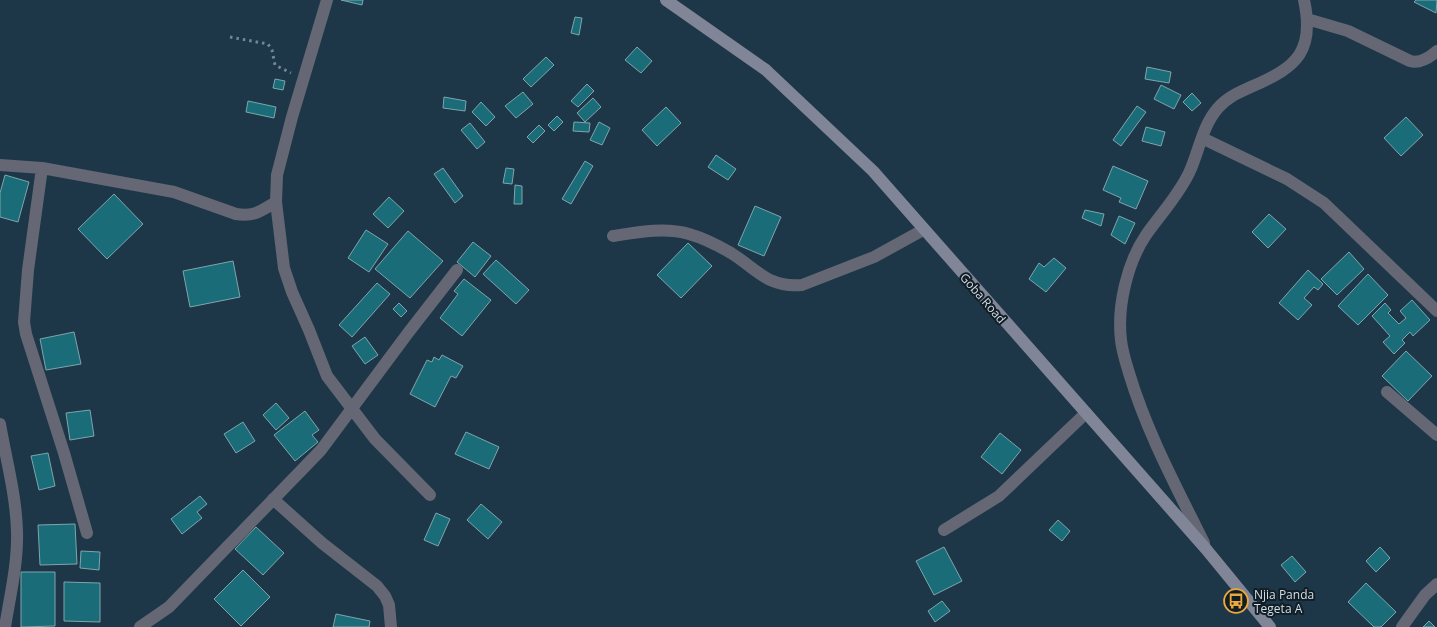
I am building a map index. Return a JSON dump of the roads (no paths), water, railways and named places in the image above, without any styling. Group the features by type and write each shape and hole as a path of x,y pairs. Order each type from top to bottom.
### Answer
{"main road":[{"name":"Goba Road","path":"666,0 766,70 873,171 1206,549 1267,626"}],"street":[{"path":"327,0 277,174 276,202 284,268 327,376 352,410 396,462 430,495"},
{"path":"1206,549 1135,394 1121,342 1120,330 1126,284 1134,256 1146,236 1181,188 1213,114 1223,102 1234,94 1278,75 1297,59 1302,51 1307,31 1308,19 1304,0"},
{"path":"1308,19 1348,31 1410,61 1418,62 1430,57 1437,51"},
{"path":"1202,138 1287,179 1324,203 1437,311"},
{"path":"0,165 42,168 174,192 246,216 254,215 276,202"},
{"path":"42,168 28,270 24,322 26,334 87,533"},
{"path":"613,236 666,231 689,234 730,252 772,281 791,286 802,285 874,257 923,230"},
{"path":"140,627 169,606 322,450 457,270"},
{"path":"1387,392 1437,435"},
{"path":"944,530 999,496 1086,413"},
{"path":"0,424 15,509 17,532 15,567 5,627"},
{"path":"273,499 322,543 377,586 389,605 390,627"},
{"path":"1402,627 1425,595 1437,584"}],"place":[{"name":"Njia Panda Tegeta A","path":"1236,601"}]}
